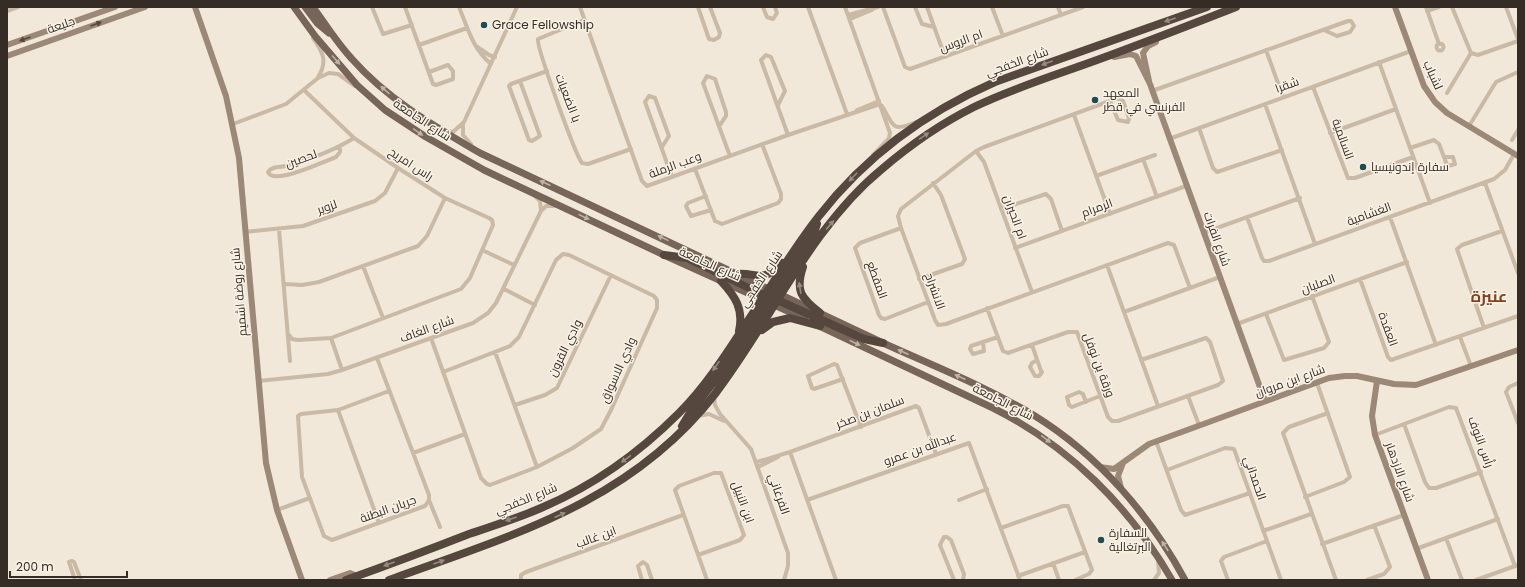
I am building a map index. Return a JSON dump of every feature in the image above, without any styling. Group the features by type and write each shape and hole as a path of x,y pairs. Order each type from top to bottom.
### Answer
{"highway":[{"name":"شارع الخفجي","path":"389,580 524,531 572,509 618,482 678,434 695,417 714,394 756,334 790,258 818,217 854,176 902,135 925,119 962,97 995,82 1207,7"},
{"name":"شارع الخفجي","path":"346,580 540,508 566,496 610,471 633,454 681,411 704,383 738,334 772,298 859,191 878,172 925,135 960,114 992,98 1164,36 1236,7"},
{"path":"678,434 688,416 728,364 814,233 818,217"},
{"path":"664,255 673,255 686,258 864,339 883,343"},
{"path":"807,256 800,278 800,291 804,300 820,313"},
{"path":"736,274 757,276 766,274 790,258"},
{"path":"721,281 734,295 739,304 741,319 738,334"},
{"path":"756,334 769,324 785,319 794,319 820,326"}],"main road":[{"name":"شارع الجامعة","path":"294,7 302,19 365,92 390,113 435,143 478,167 721,281 820,313 1006,400 1065,436 1100,467 1121,490 1160,540 1185,580"},
{"path":"305,7 317,23 335,38"},
{"name":"شارع الجامعة","path":"313,7 352,60 387,92 432,125 480,153 736,274 772,298 820,326 998,411 1028,427 1087,472 1104,488 1132,520 1172,580"}],"street":[{"path":"7,11 18,7"},
{"name":"جليعة","path":"7,45 115,7"},
{"name":"جليعة","path":"7,56 145,7"},
{"name":"شارع روضة اشميم","path":"195,7 226,96 233,124 239,158 266,463 277,510 301,579"},
{"path":"372,7 383,34 412,25"},
{"path":"405,7 412,25 419,45 429,72 434,85 453,79 453,71 448,65 429,72"},
{"path":"459,7 473,43 482,56 492,64"},
{"path":"480,153 464,138 464,122 518,7"},
{"name":"وعب الرملة","path":"580,7 644,184 650,185 880,102"},
{"path":"698,7 708,39 714,40 719,37 720,33 710,7"},
{"path":"763,7 766,17 773,19 777,13 775,7"},
{"path":"808,7 847,114"},
{"path":"845,7 880,102 890,136 877,149 868,163"},
{"name":"ام الروس","path":"883,7 906,68 912,69 1083,7"},
{"path":"915,7 920,22 924,25 934,27"},
{"path":"927,7 945,57"},
{"path":"992,7 1003,36"},
{"path":"1058,7 1061,15"},
{"name":"لشباب","path":"1395,7 1424,86 1440,108 1516,155"},
{"path":"1439,7 1426,9 1439,44"},
{"path":"1452,7 1471,54"},
{"path":"1471,54 1478,55 1518,40 1506,7"},
{"path":"849,17 876,8"},
{"path":"233,124 286,104 305,91 318,78 324,66 324,59 302,19"},
{"name":"با الضعيات","path":"584,20 538,39 538,44 547,71 582,163 588,164 631,149"},
{"path":"1152,92 1348,21 1351,21 1354,26 1350,32 1339,36 1334,36 1324,30"},
{"path":"419,45 467,28"},
{"name":"شارع الفرات","path":"1164,36 1148,46 1143,52 1152,92 1265,401"},
{"path":"473,43 482,51 495,57"},
{"path":"1266,50 1283,97"},
{"name":"شقرا","path":"1169,139 1411,50"},
{"name":"شارع الفرات","path":"1095,61 1133,54 1139,60 1150,84"},
{"path":"1447,93 1471,54"},
{"path":"778,105 785,91 771,57 766,56 761,60 788,134"},
{"path":"1379,62 1430,203"},
{"path":"520,81 540,136 532,141 529,140 510,88 511,84 547,71"},
{"path":"1469,126 1493,86 1500,79 1518,72"},
{"path":"318,78 328,73 338,74 365,92"},
{"path":"720,125 726,116 726,112 715,79 707,76 703,83 720,125 730,156"},
{"name":"السالمية","path":"1313,87 1345,175 1349,179 1413,157"},
{"name":"راس امريح","path":"289,335 292,339 298,340 331,338 461,289 470,278 493,225 492,220 445,198 354,138 305,91"},
{"path":"662,148 669,136 655,98 649,96 645,102 672,177"},
{"path":"1118,98 1122,99 1129,118 1128,122 1118,120 1110,102 1118,98"},
{"path":"880,102 891,123 897,127 904,128 925,119"},
{"name":"الانشراح","path":"1110,102 976,151 901,209 898,216 901,228 935,320 938,325 1170,243 1175,247 1190,288"},
{"path":"1265,104 1300,198 1315,244"},
{"path":"1330,133 1396,109"},
{"path":"1074,114 1110,214"},
{"path":"432,125 453,132 464,122"},
{"path":"1199,128 1213,168 1217,172 1282,150"},
{"path":"1512,140 1518,130"},
{"name":"لحصين","path":"340,146 340,152 336,157 285,176 269,176 268,172 273,168 284,166 340,146 354,138"},
{"path":"1410,148 1434,140 1439,144 1444,157"},
{"path":"695,168 715,220 722,224 778,203 781,199 781,194 762,144"},
{"name":"ام الحيران","path":"976,151 984,162 1032,292"},
{"path":"1096,176 1154,155"},
{"name":"الغشامية","path":"1247,217 1262,258 1264,261 1269,261 1485,183 1500,175 1516,155"},
{"path":"1143,158 1157,197"},
{"name":"لزوير","path":"245,232 304,226 375,201 385,192 398,168"},
{"path":"920,279 962,264 964,259 941,195 933,183"},
{"path":"1485,183 1518,273"},
{"name":"الرمرام","path":"1015,248 1186,186"},
{"path":"523,188 540,201 540,211"},
{"path":"1001,209 1046,194 1051,199 1062,231"},
{"path":"706,196 688,203 686,206 691,216 711,210"},
{"path":"285,284 302,285 319,282 418,246 423,242 445,198"},
{"path":"1203,233 1300,198"},
{"path":"540,211 550,205 564,207"},
{"name":"شارع الغاف","path":"258,381 328,374 378,358 473,323 488,313 496,303 540,211"},
{"path":"1390,217 1436,345"},
{"name":"المقطع","path":"901,228 860,243 855,248 879,315 885,319 928,302"},
{"path":"280,229 290,361"},
{"path":"1484,328 1457,249 1462,245 1502,231"},
{"path":"482,250 514,264"},
{"name":"وادي الاسواق","path":"431,338 443,372 465,434 481,478 487,484 494,484 537,467 573,448 601,428 611,410 657,308 657,300 654,296 569,255 563,254 556,260 535,305 514,343 510,346 443,372"},
{"name":"الصليان","path":"1237,324 1407,262"},
{"path":"1107,265 1158,406"},
{"path":"363,266 383,318"},
{"name":"وادي القرون","path":"515,405 546,395 557,388 611,275"},
{"path":"1124,312 1220,278"},
{"name":"العقدة","path":"1360,279 1389,359 1394,361 1518,316"},
{"path":"504,289 535,305"},
{"path":"1266,314 1284,360 1324,348 1329,344 1328,339 1312,296"},
{"name":"ورقة بن نوفل","path":"987,308 1003,351 1008,353 1068,332 1075,331 1079,337 1109,419 1114,422 1188,396 1222,382 1208,339 1201,338 1141,360"},
{"path":"983,342 998,337"},
{"path":"1460,337 1471,366"},
{"path":"331,338 342,370"},
{"path":"1032,345 1037,360"},
{"name":"شارع ابن مروان","path":"1100,467 1111,469 1123,463 1141,448 1156,441 1329,378 1345,376 1406,386 1416,385 1518,350"},
{"path":"495,352 537,467"},
{"name":"جريان البطنة","path":"378,358 429,495 429,500 425,506 332,540 328,539 324,536 310,498 300,464 298,416 301,414 338,410 389,390"},
{"path":"843,379 814,389 812,388 808,376 835,364 838,366 843,379 861,426"},
{"name":"شارع الازدهار","path":"1377,381 1372,416 1375,434 1428,580"},
{"path":"1305,496 1344,482 1350,477 1317,383"},
{"path":"1518,383 1509,387 1506,392 1518,423"},
{"path":"1086,402 1083,394 1079,392 1066,397 1071,407 1086,402 1100,396"},
{"name":"الفرغاني","path":"714,394 717,408 728,423 748,445 757,462 788,553 788,566 784,580"},
{"path":"1188,396 1199,426"},
{"name":"سلمان بن صخر","path":"757,462 782,455 916,406 920,408 936,454"},
{"name":"رأس النوف","path":"1375,434 1449,407 1456,408 1516,565"},
{"path":"338,410 379,523"},
{"path":"1328,413 1289,427 1283,433 1336,580"},
{"name":"الفرغاني","path":"695,417 712,415 728,423"},
{"path":"1404,424 1425,482 1430,488 1436,488 1481,472"},
{"path":"413,453 465,434"},
{"path":"1156,441 1181,510 1185,515 1250,493"},
{"name":"عبدالله بن عمرو","path":"807,500 969,443 1019,578"},
{"name":"الحمداني","path":"1167,470 1230,448 1235,452 1281,580"},
{"path":"790,452 836,580"},
{"name":"سلمان بن صخر","path":"758,467 782,455"},
{"path":"1121,490 1118,476 1123,463"},
{"name":"ابن النبيل","path":"698,555 740,540 744,536 720,473 714,473 675,488 675,493 707,580"},
{"path":"959,500 987,489"},
{"path":"277,510 310,498"},
{"path":"429,500 440,527"},
{"path":"1001,528 1066,506 1071,510 1092,572 1075,580"},
{"path":"1263,531 1311,514"},
{"path":"1322,544 1404,515"},
{"name":"ابن غالب","path":"521,580 521,576 524,573 683,516"},
{"path":"1416,549 1498,519"},
{"path":"1366,580 1384,574 1390,567 1374,526"},
{"path":"954,580 940,545 944,537 951,540 964,574 964,580"},
{"path":"1446,538 1462,580"},
{"path":"1228,580 1221,561 1224,557 1267,541"},
{"path":"1019,578 1053,563 1086,552"},
{"path":"1154,580 1159,573 1158,557"},
{"path":"75,580 69,562 72,561 74,562 81,580"},
{"path":"642,580 638,566 643,562 647,564 652,580"},
{"path":"1053,563 1059,580"},
{"path":"1476,580 1516,565"},
{"name":"شارع الازدهار","path":"1423,568 1423,580"},
{"path":"330,580 350,573 357,576"},
{"path":"1493,574 1496,580"}],"place":[{"name":"Grace Fellowship","path":"484,25"},
{"name":"المعهد الفرنسي في قطر","path":"1095,100"},
{"name":"سفارة إندونيسيا","path":"1363,167"},
{"name":"السفارة البرتغالية","path":"1101,540"}],"district":[{"name":"عنيزة","path":"1489,296"}]}
